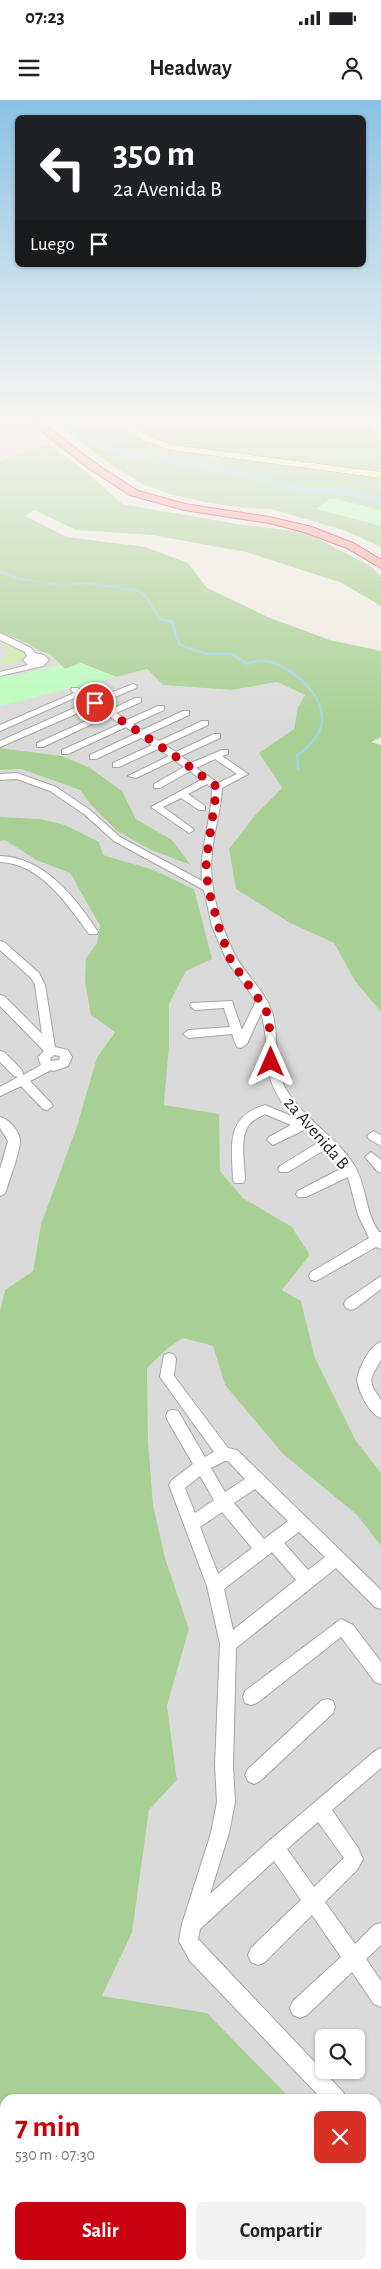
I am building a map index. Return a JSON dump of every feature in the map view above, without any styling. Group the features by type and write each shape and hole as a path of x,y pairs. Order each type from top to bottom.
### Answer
{"highway":[{"path":"270,520 308,529 345,543 381,565"},
{"path":"290,520 346,538 381,557"}],"street":[{"path":"0,636 28,650 33,660"},
{"path":"0,674 33,660"},
{"path":"0,668 12,668 33,660"},
{"path":"0,744 133,686"},
{"path":"0,728 78,692 157,746 175,756 190,767 208,780 217,787 244,774 221,754 190,767 157,786"},
{"path":"40,745 138,700"},
{"path":"65,752 161,708"},
{"path":"32,713 46,724 80,744"},
{"path":"93,757 186,713"},
{"path":"116,765 205,723"},
{"path":"133,776 217,736"},
{"path":"0,777 17,776 53,788 87,812 117,839 208,888"},
{"path":"189,830 156,807 208,780"},
{"name":"2a Avenida B","path":"217,787 206,862 208,888 220,931 231,961 261,1001 268,1019 273,1077 287,1101 305,1123 328,1142 350,1170 364,1220 380,1240"},
{"path":"182,794 202,808"},
{"path":"0,859 16,860 46,877 82,917 92,932"},
{"path":"1,946 35,976 40,985 48,1056"},
{"path":"0,999 48,1056"},
{"path":"195,1006 228,1004 240,1043 243,1043 261,1001"},
{"path":"189,1034 235,1030"},
{"path":"0,1055 47,1106"},
{"path":"0,1092 48,1056"},
{"path":"0,1083 20,1076"},
{"path":"238,1180 239,1138 242,1125 246,1120 264,1109 305,1123"},
{"path":"0,1120 13,1137 14,1142 0,1191"},
{"path":"273,1140 305,1123"},
{"path":"284,1169 328,1142"},
{"path":"371,1157 381,1168"},
{"path":"302,1194 350,1170"},
{"path":"316,1276 380,1240"},
{"path":"351,1304 381,1282"},
{"path":"381,1348 365,1372 363,1379 364,1386 381,1412"},
{"path":"169,1359 168,1377 224,1454"},
{"path":"173,1416 223,1502 308,1582"},
{"path":"331,2094 196,1954 188,1941 191,1924 212,1860 226,1802 224,1756 228,1644 215,1586 193,1523 177,1485 203,1465 224,1454 232,1455 298,1523 337,1557 381,1601"},
{"path":"193,1523 255,1480"},
{"path":"215,1586 298,1523"},
{"path":"228,1644 337,1557"},
{"path":"251,1697 341,1627 347,1631 381,1676"},
{"path":"254,1775 327,1707"},
{"path":"191,1924 275,1847 381,1756"},
{"path":"258,1955 354,1859 320,1809"},
{"path":"275,1847 381,1997"},
{"path":"300,2008 381,1932"}],"shaded area":[{"path":"0,632 29,644 39,651 50,654 57,659 60,665 116,677 147,669 163,685 232,690 277,682 305,695 298,707 294,729 259,753 282,788 257,813 237,889 290,923 334,943 355,981 381,1012 381,1473 356,1441 315,1358 301,1301 282,1290 310,1255 292,1227 243,1198 220,1171 219,1114 164,1106 169,1047 169,1004 186,971 194,889 154,870 103,855 40,819 0,817 0,770 21,769 80,790 91,805 117,831 151,850 190,864 172,840 136,819 122,791 62,756 0,748"},
{"path":"5,840 36,860 70,873 100,927 97,943 86,958 115,1031 97,1057 77,1126 41,1224 33,1271 5,1290 0,1311 0,841"},
{"path":"183,1338 213,1346 225,1385 283,1454 357,1515 381,1546 381,2094 286,2094 207,2013 102,1996 132,1933 149,1810 177,1780 167,1706 189,1629 165,1558 153,1504 148,1440 147,1368 167,1349"}],"green space":[{"path":"0,520 33,520 67,537 145,547 188,563 207,588 270,618 330,640 381,651 381,737 371,742 381,745 381,1012 355,981 334,943 290,923 236,889 229,849 257,813 282,788 259,753 294,729 298,707 305,695 277,682 232,690 163,685 147,669 116,677 81,663 65,669 50,654 39,651 29,644 0,632"},
{"path":"55,520 215,520 305,532 372,567 381,577 381,606 342,583 246,552 152,535 76,530"},
{"path":"309,520 381,520 381,547 346,531"},
{"path":"359,520 381,520 381,526"},
{"path":"2,641 21,649 25,657 16,662 3,664 1,661 9,655"},
{"path":"81,663 116,677 0,706 0,675 13,676 60,665 65,669"},
{"path":"0,748 62,756 90,768 122,791 136,819 172,840 191,865 151,850 117,831 91,805 80,790 21,769 0,770"},
{"path":"0,817 40,819 65,825 99,842 103,855 154,870 194,889 212,959 186,971 169,1004 169,1047 164,1105 219,1114 220,1171 243,1198 292,1227 310,1255 282,1290 301,1301 315,1358 356,1441 381,1473 381,1546 357,1515 283,1454 225,1385 213,1346 183,1338 167,1349 147,1368 148,1440 153,1504 165,1558 189,1629 167,1706 177,1780 149,1810 132,1933 102,1996 207,2013 286,2094 0,2094 0,1311 5,1290 33,1271 41,1224 77,1126 97,1057 115,1032 91,1015 85,982 86,958 97,943 100,926 70,873 36,860 5,840 0,841"}],"waterway":[{"path":"0,572 17,578 59,585 88,583 138,591 146,597 160,619 172,622 174,627"},
{"path":"173,626 180,645 207,654 232,654 247,664 261,661 276,664 306,684 314,694 319,705 322,715 321,726 314,739 297,756 298,770"}],"route":[{"path":"95,703 157,746 175,756 217,787 206,862 208,888 231,961 237,971 259,996 266,1009 271,1036 271,1062"}]}
